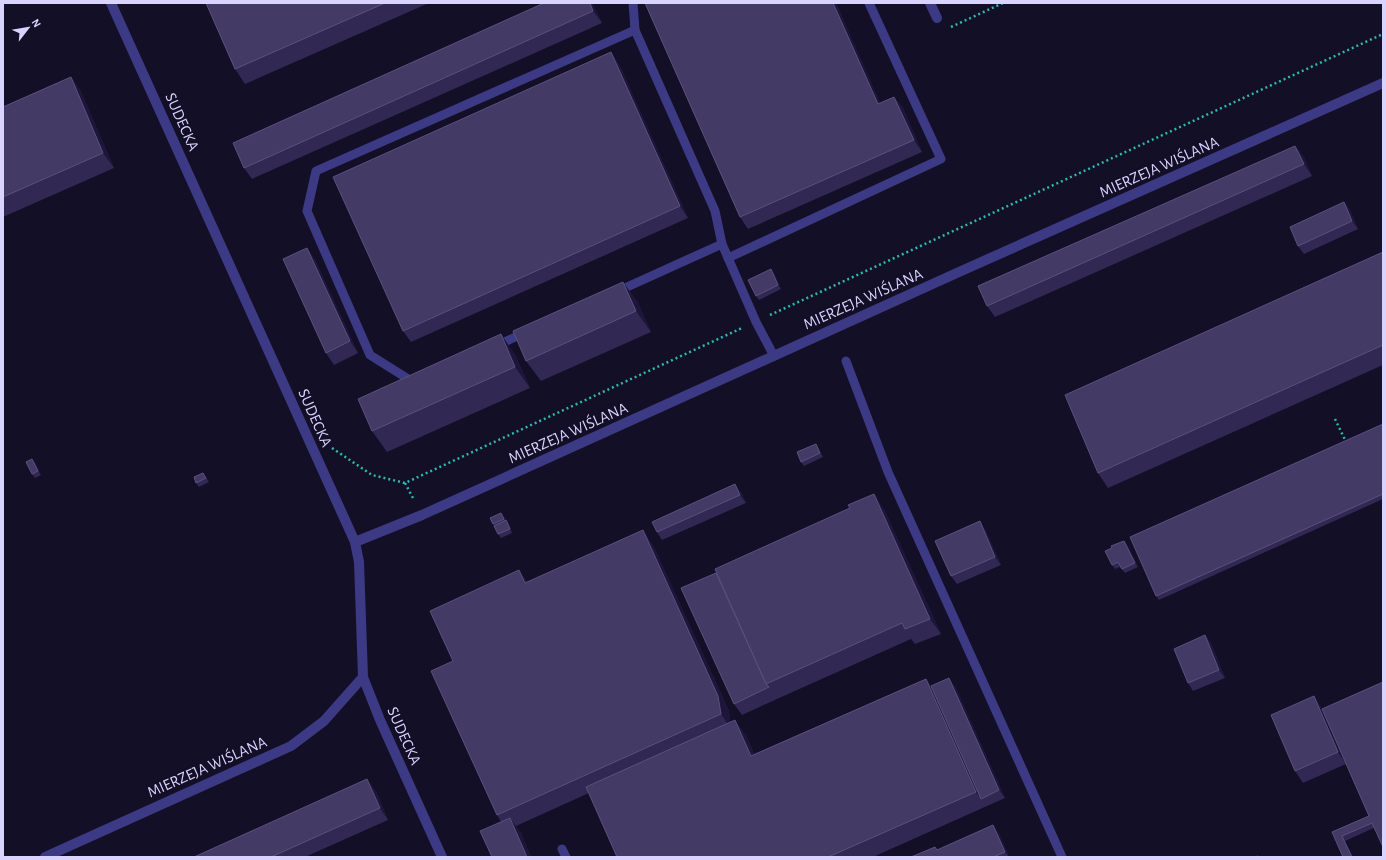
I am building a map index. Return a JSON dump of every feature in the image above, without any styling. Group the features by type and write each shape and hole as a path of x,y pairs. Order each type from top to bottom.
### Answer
{"street":[{"name":"SUDECKA","path":"111,3 355,542 359,562 363,677 380,720 442,857"},
{"path":"930,3 937,18"},
{"name":"MIERZEJA WIŚLANA","path":"355,542 422,515 1383,83"},
{"name":"MIERZEJA WIŚLANA","path":"45,857 291,746 324,721 363,677"}],"lane":[{"path":"633,3 635,30 715,211 722,244 756,322 774,356"},
{"path":"728,258 941,159 870,3"},
{"path":"420,379 413,382 370,355 307,211 316,171 635,30"},
{"path":"607,296 722,244"},
{"path":"485,350 535,328"},
{"path":"846,361 888,472 1062,857"}],"path":[{"path":"950,28 1003,3"},
{"path":"329,446 372,475 405,483 1383,34"},
{"path":"1335,419 1347,444"}],"building":[{"path":"206,3 385,3 235,69"},
{"path":"544,3 590,3 593,11 244,168 233,143"},
{"path":"645,3 833,3 878,104 894,97 914,140 740,217"},
{"path":"611,52 680,206 403,331 333,177"},
{"path":"71,77 103,153 3,197 3,107"},
{"path":"1295,146 1304,164 987,306 978,286"},
{"path":"1344,202 1352,221 1298,246 1290,227"},
{"path":"307,248 350,341 326,353 283,259"},
{"path":"1383,252 1383,345 1098,473 1065,395"},
{"path":"771,269 778,285 756,296 748,280"},
{"path":"623,282 636,311 526,361 513,331"},
{"path":"501,334 515,367 372,431 358,399"},
{"path":"1383,424 1383,494 1156,596 1130,537"},
{"path":"816,444 820,453 801,462 797,452"},
{"path":"32,459 38,471 32,474 26,462"},
{"path":"203,473 206,478 196,483 194,477"},
{"path":"735,484 740,495 657,532 652,522"},
{"path":"874,494 930,619 905,629 902,623 766,684 715,569 850,508 848,505"},
{"path":"501,513 504,519 493,524 490,518"},
{"path":"506,520 510,529 498,534 494,526"},
{"path":"980,521 995,557 951,576 935,541"},
{"path":"643,530 718,696 721,714 497,815 431,671 453,661 430,611 519,570 525,583"},
{"path":"1124,541 1135,563 1122,569 1118,562 1112,565 1105,551 1112,548 1111,546"},
{"path":"716,573 766,684 769,687 734,704 681,588"},
{"path":"1205,635 1219,670 1188,683 1174,649"},
{"path":"949,678 999,790 981,799 931,686"},
{"path":"926,679 976,792 828,857 617,857 586,787 735,720 751,756"},
{"path":"1383,682 1383,847 1372,823 1342,836 1352,857 1343,857 1332,832 1369,816 1322,709"},
{"path":"1314,696 1338,752 1295,771 1271,715"},
{"path":"367,779 380,808 271,857 194,857"},
{"path":"510,818 527,857 492,857 480,831"},
{"path":"993,825 1005,852 993,857 911,857 935,847 937,850"}]}
